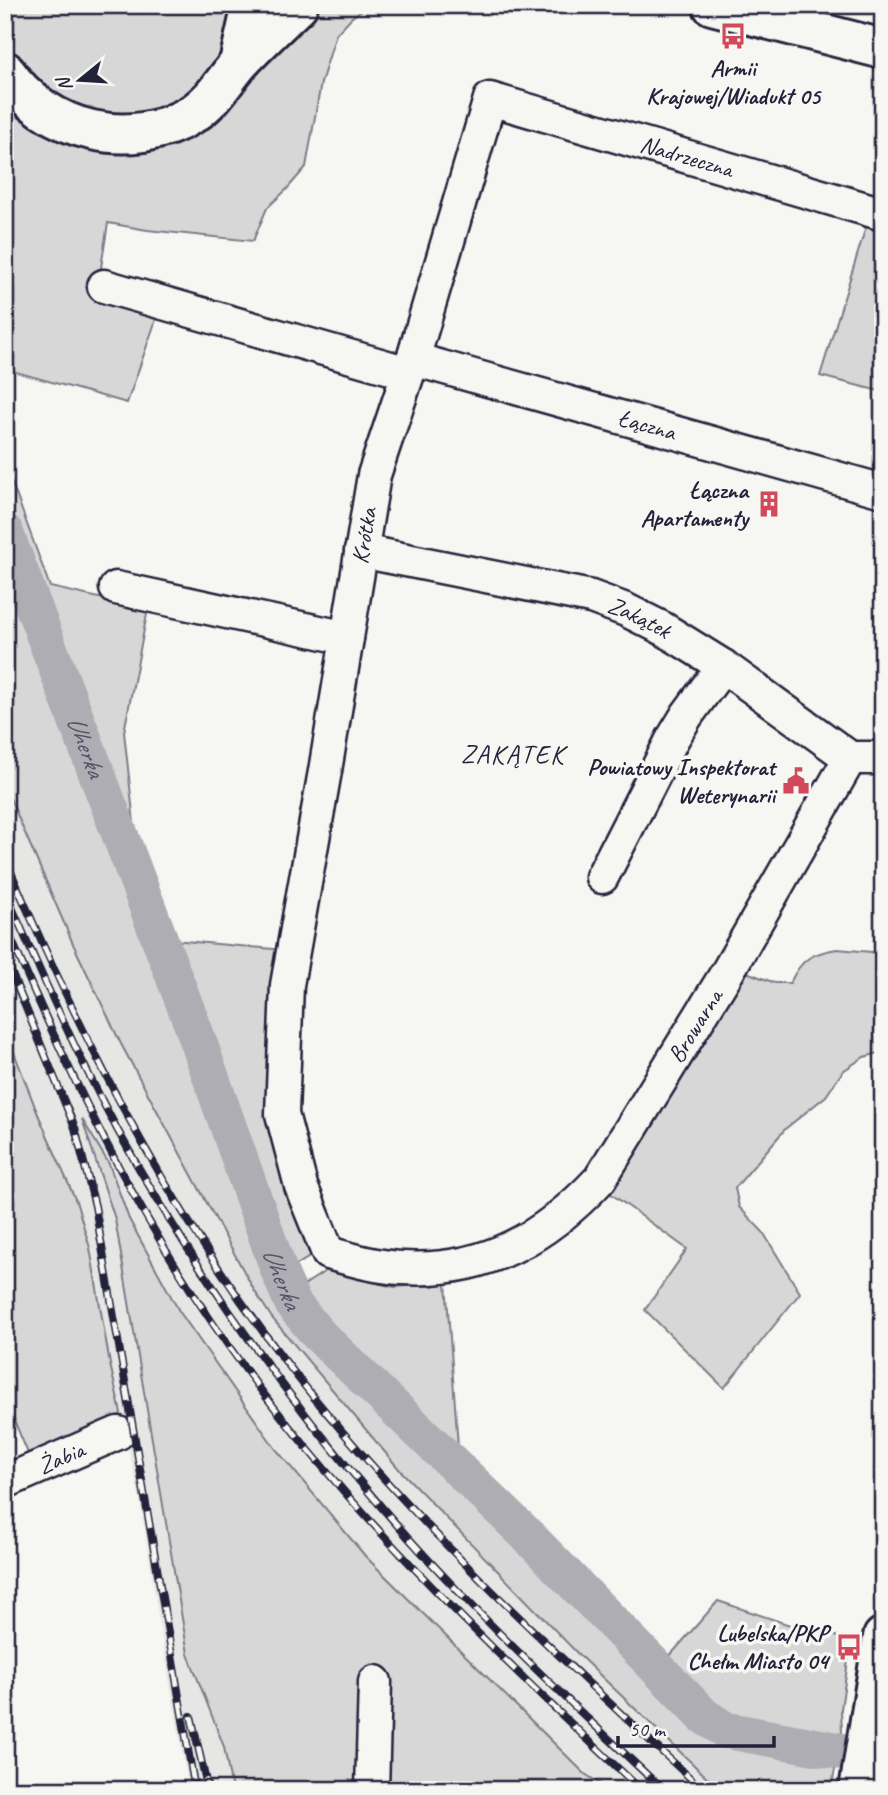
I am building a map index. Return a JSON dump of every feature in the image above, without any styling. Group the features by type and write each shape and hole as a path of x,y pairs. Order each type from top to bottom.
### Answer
{"main road":[{"path":"239,63 252,5"},
{"path":"5,71 21,92 51,115 80,127 118,134 157,129 194,113 214,96 239,63 298,5"},
{"path":"712,5 883,49"},
{"path":"799,5 883,26"},
{"path":"860,1783 883,1637"}],"street":[{"name":"Nadrzeczna","path":"490,99 883,214"},
{"name":"Krótka","path":"287,985 374,475 411,366 490,99"},
{"name":"Łączna","path":"104,286 883,491"},
{"name":"Zakątek","path":"361,551 591,597 626,610 662,628 723,666 850,758"},
{"path":"116,588 347,638"},
{"path":"602,877 673,738 723,666"},
{"path":"850,758 883,758"},
{"name":"Browarna","path":"287,985 282,1114 301,1186 328,1254 403,1268 459,1265 497,1255 544,1231 573,1208 600,1179 728,971 850,758"},
{"name":"Żabia","path":"5,1482 118,1433"},
{"path":"372,1790 375,1682"}],"shaded area":[{"path":"5,5 241,5 232,42 203,88 151,115 82,114 17,67 6,32"},
{"path":"317,5 368,5 336,34 321,83 306,167 267,208 253,241 147,230 108,223 97,293 159,311 127,403 5,369 5,99 70,141 251,78"},
{"path":"868,220 883,225 883,392 820,376"},
{"path":"5,464 50,587 148,609 124,732 136,841 173,940 284,950 277,1040 321,1250 295,1266 304,1285 330,1268 356,1278 394,1287 446,1283 458,1446 667,1659 718,1601 802,1629 845,1638 842,1652 849,1654 841,1709 842,1733 831,1790 719,1789 581,1657 399,1469 272,1318 254,1290 121,1044 74,946 5,787"},
{"path":"5,787 74,946 121,1044 210,1209 399,1469 581,1657 722,1790 610,1790 585,1774 366,1557 275,1448 179,1311 129,1219 109,1164 84,1124 115,1219 188,1653 224,1747 232,1790 189,1790 140,1500 110,1364 90,1248 76,1201 5,1029"},
{"path":"837,949 883,953 883,1052 864,1057 843,1071 826,1096 785,1129 735,1188 739,1207 763,1232 800,1293 724,1388 645,1310 687,1249 603,1188 739,969 775,983 790,983 798,968 808,959"},
{"path":"5,1029 76,1201 90,1248 121,1413 107,1431 32,1463 5,1399"},
{"path":"82,1119 109,1164 129,1219 179,1311 275,1448 366,1557 585,1774 610,1790 232,1790 224,1747 188,1654 115,1219"}],"waterway":[{"name":"Uherka","path":"5,532 195,1032 293,1304 319,1335 525,1533 704,1716 725,1730 883,1759"}],"railway":[{"path":"5,858 69,1002 141,1141 222,1274 268,1338 360,1452 454,1553 703,1790"},
{"path":"5,891 59,1012 118,1131 208,1280 275,1375 384,1510 450,1583 663,1790"},
{"path":"5,924 74,1079 126,1180 183,1278 260,1389 309,1451 415,1569 526,1681 641,1790"},
{"path":"5,957 75,1128 95,1206 195,1790"},
{"path":"191,1716 208,1790"}],"place":[{"name":"Armii Krajowej/Wiadukt 05","path":"733,36"},
{"name":"Łączna Apartamenty","path":"769,504"},
{"name":"Powiatowy Inspektorat Weterynarii","path":"796,781"},
{"name":"Lubelska/PKP Chełm Miasto 04","path":"849,1647"}],"district":[{"name":"ZAKĄTEK","path":"513,754"}]}
